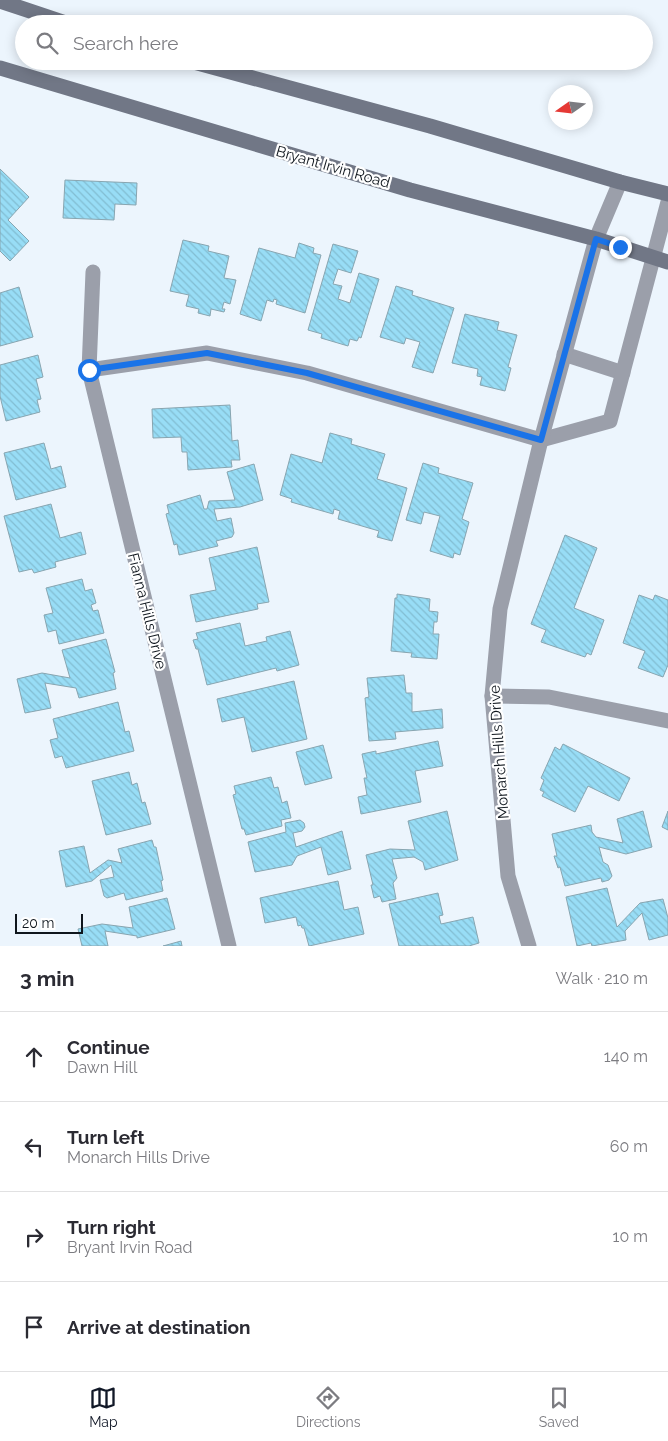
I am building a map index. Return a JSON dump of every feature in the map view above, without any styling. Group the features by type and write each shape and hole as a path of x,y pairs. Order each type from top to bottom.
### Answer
{"main road":[{"path":"0,1 42,15"},
{"name":"Bryant Irvin Road","path":"0,68 410,190 596,239 668,262"},
{"path":"223,70 430,126 620,182 668,194"}],"street":[{"name":"Monarch Hills Drive","path":"528,946 508,876 492,696 500,609 541,440 596,239 620,182"},
{"path":"89,370 207,353 307,373 541,440 610,421 668,202"},
{"name":"Fianna Hills Drive","path":"93,272 89,370 229,946"},
{"path":"564,354 623,373"},
{"path":"492,696 549,697 668,721"}],"building":[{"path":"0,169 29,197 8,220 29,241 10,261 0,251"},
{"path":"65,180 137,183 136,205 115,204 114,220 63,218"},
{"path":"183,240 209,246 208,251 229,256 224,278 236,280 230,304 224,302 222,309 225,309 224,312 211,309 210,316 198,313 199,309 186,306 189,295 170,291"},
{"path":"299,243 314,248 313,253 321,255 305,313 276,304 277,300 274,299 273,302 267,300 261,321 240,314 259,248 295,258"},
{"path":"333,244 358,251 351,273 338,269 333,284 342,286 338,299 350,303 359,273 379,279 361,338 359,337 357,341 350,339 348,346 321,338 322,334 308,330"},
{"path":"396,286 413,291 412,295 454,308 433,373 412,367 420,342 406,338 404,344 380,337"},
{"path":"19,287 33,337 0,346 0,293"},
{"path":"465,314 499,322 497,330 517,335 508,367 511,368 505,391 480,385 482,377 477,376 478,369 452,363"},
{"path":"38,355 43,377 36,379 41,399 37,400 40,412 6,421 0,396 0,365"},
{"path":"230,405 232,441 238,440 240,460 231,460 232,467 188,470 187,452 182,452 181,437 153,438 152,409"},
{"path":"330,433 352,439 351,444 385,454 377,479 407,488 392,541 377,537 379,531 338,519 340,511 334,509 333,514 291,502 292,499 280,495 291,454 322,463"},
{"path":"44,443 51,469 61,466 66,487 16,500 4,453"},
{"path":"423,463 439,468 438,473 473,483 462,519 469,522 460,555 454,553 453,558 430,551 440,516 424,512 421,524 406,520"},
{"path":"254,464 263,500 240,507 214,509 217,521 231,518 234,533 232,537 216,541 218,546 179,555 177,544 174,545 166,514 169,513 167,505 200,495 204,509 207,509 209,501 235,500 227,472"},
{"path":"51,504 60,538 81,532 86,554 55,562 56,567 34,573 32,569 19,572 4,516"},
{"path":"565,535 597,548 574,608 604,620 591,655 587,653 585,657 541,642 546,630 531,624"},
{"path":"257,547 269,602 257,604 258,609 196,622 190,595 216,590 209,558"},
{"path":"82,579 85,591 92,589 96,603 91,605 93,611 98,610 104,633 59,644 56,630 48,632 44,615 53,613 46,588"},
{"path":"397,594 430,599 429,611 438,612 437,622 434,622 433,634 439,634 437,659 411,657 412,653 391,651 395,598 397,598"},
{"path":"639,595 653,600 655,595 668,600 668,665 663,677 638,668 645,651 623,643"},
{"path":"240,623 245,646 267,641 266,637 290,631 299,665 277,671 276,668 207,685 198,649 196,649 193,640 198,639 196,633"},
{"path":"106,639 115,672 113,673 116,689 79,698 76,688 45,683 51,708 25,713 17,679 42,673 70,678 62,650"},
{"path":"404,675 406,693 412,693 412,712 442,709 443,728 395,732 396,739 369,741 365,698 369,697 367,678"},
{"path":"294,681 307,739 252,752 244,717 222,722 217,699"},
{"path":"118,702 125,732 129,731 134,751 66,768 62,756 55,758 50,740 58,738 53,719"},
{"path":"438,741 443,766 415,771 421,802 361,814 358,797 367,795 364,778 367,778 362,754 376,751 376,754"},
{"path":"563,744 630,778 619,801 588,786 575,812 542,796 544,792 540,790 544,780 541,778 555,747 560,750"},
{"path":"323,745 332,778 305,785 296,752"},
{"path":"129,772 132,785 137,783 142,803 145,802 151,824 106,835 92,781"},
{"path":"271,777 274,788 278,787 282,803 287,801 291,818 281,820 282,826 246,835 244,829 242,829 233,795 236,794 234,786"},
{"path":"447,811 458,860 425,870 423,862 414,857 392,859 397,878 393,883 396,899 382,902 380,896 374,898 366,855 390,849 415,850 408,821"},
{"path":"643,811 652,847 626,854 599,847 603,862 608,865 612,876 609,880 602,882 601,878 565,886 560,867 558,868 554,856 557,856 552,834 591,825 592,832 596,837 623,843 617,819"},
{"path":"668,811 668,830 662,827"},
{"path":"300,820 304,823 305,827 302,831 293,833 296,847 342,831 351,869 328,875 321,847 297,856 292,865 255,872 248,842 286,832 285,823"},
{"path":"152,840 154,847 156,847 163,880 161,881 163,891 126,900 124,893 107,898 104,896 100,880 114,877 111,865 92,881 66,887 59,851 84,846 90,873 108,860 122,863 118,849"},
{"path":"338,881 344,910 358,907 364,934 309,946 304,928 301,925 298,926 296,917 265,923 260,898"},
{"path":"607,888 617,927 640,903 663,899 668,918 668,935 649,940 642,913 625,931 626,940 592,946 591,943 577,946 566,897"},
{"path":"438,893 443,915 439,916 441,924 473,917 479,943 469,946 399,946 389,904"},
{"path":"167,898 175,929 137,938 137,936 105,931 108,946 82,946 78,929 102,924 133,928 129,907"},
{"path":"181,941 182,946 163,946"}],"route":[{"path":"89,370 207,353 307,373 541,440 596,239 620,247"}]}
